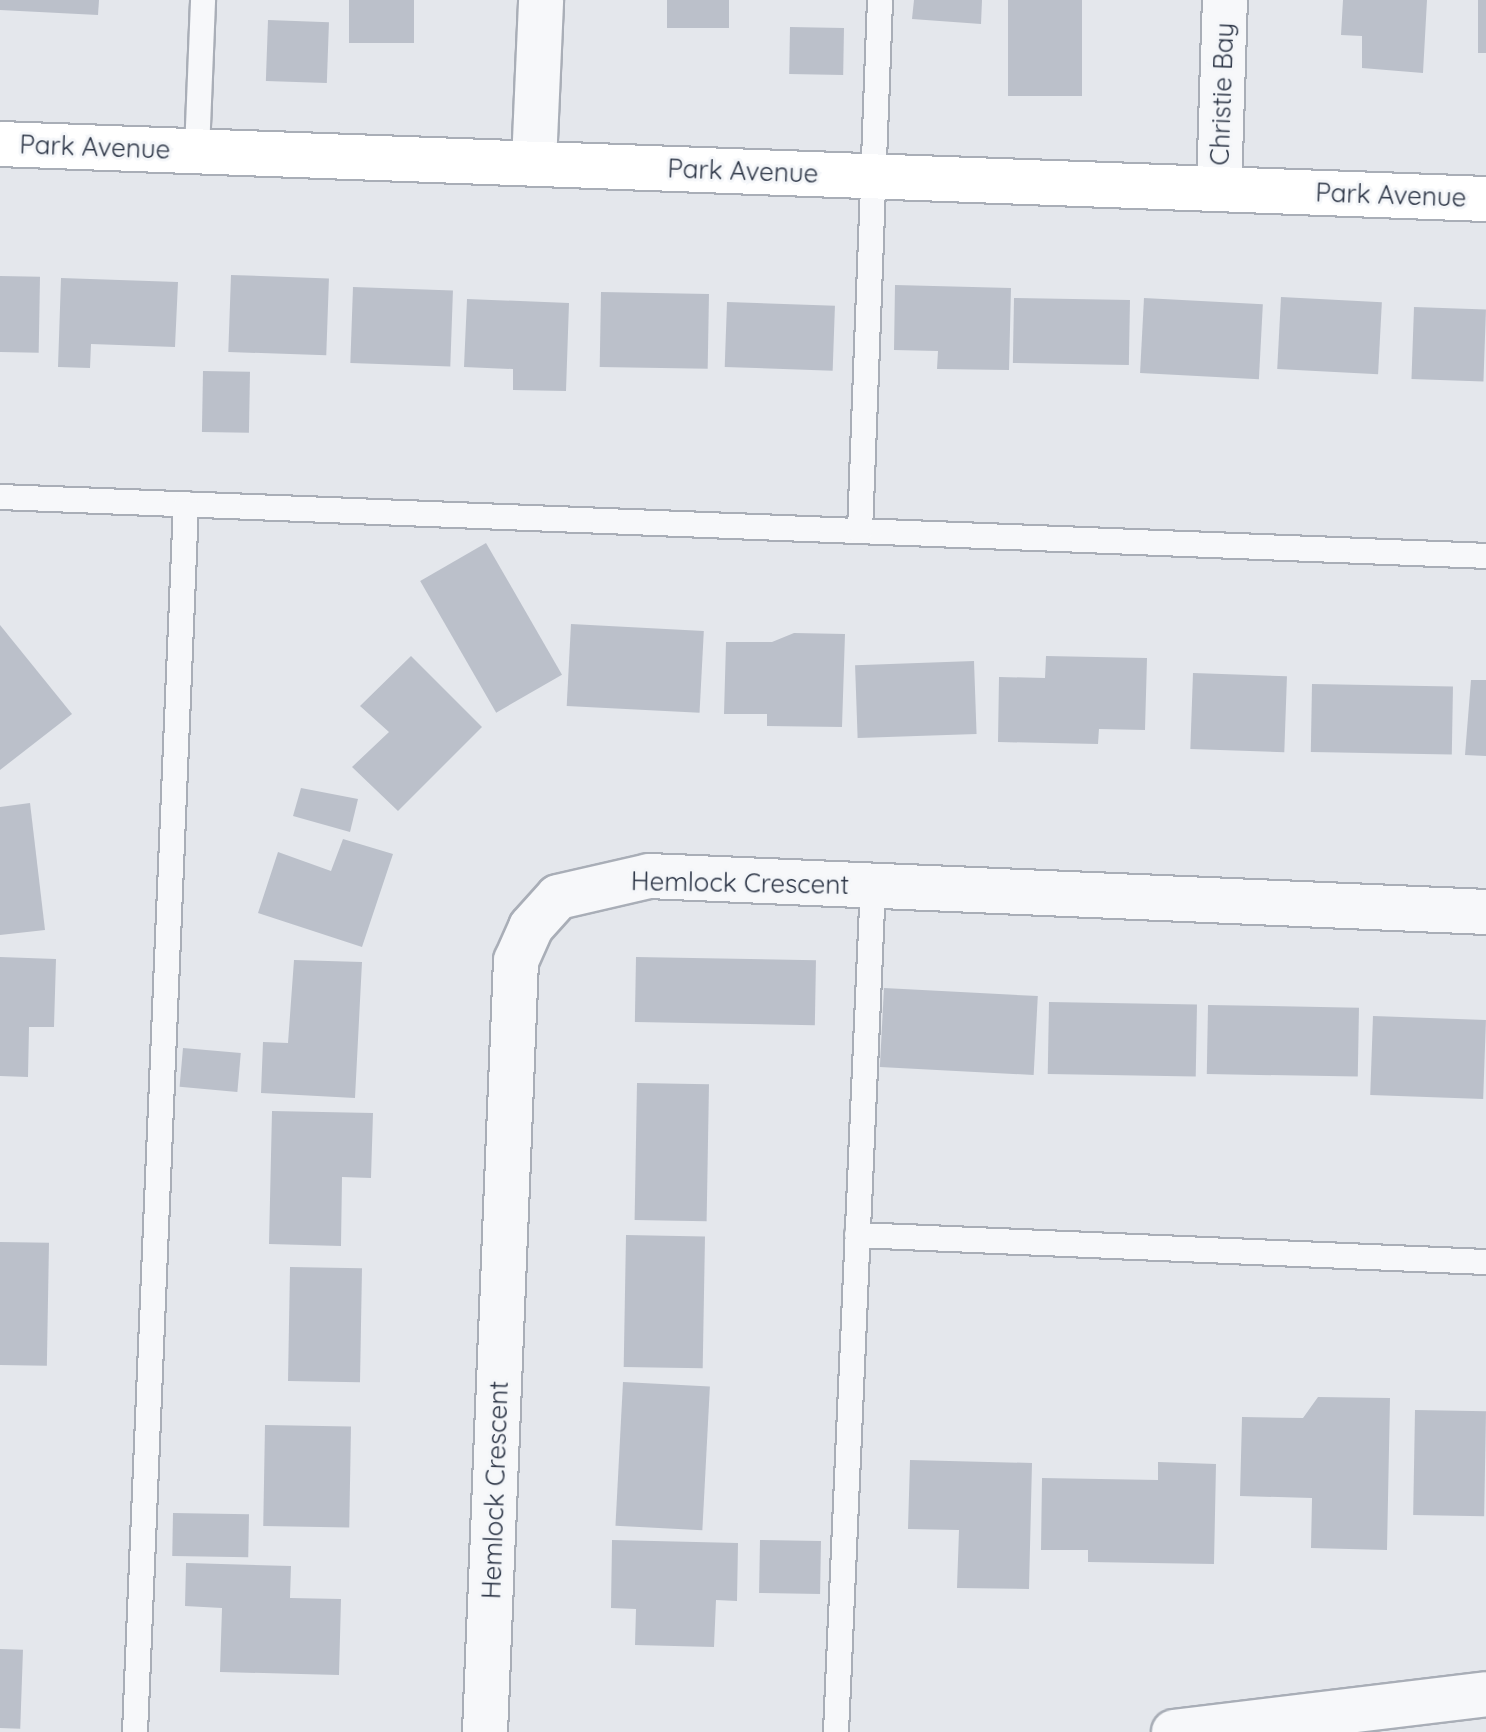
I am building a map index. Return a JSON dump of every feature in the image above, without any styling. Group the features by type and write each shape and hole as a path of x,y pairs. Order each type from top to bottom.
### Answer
{"street":[{"path":"534,163 541,0"},
{"name":"Christie Bay","path":"1219,189 1225,0"},
{"name":"Park Avenue","path":"0,144 1486,199"},
{"name":"Hemlock Crescent","path":"485,1732 516,961 531,927 558,897 649,876 1486,912"},
{"path":"1174,1732 1486,1694"}],"lane":[{"path":"197,151 203,0"},
{"path":"860,531 880,0"},
{"path":"0,497 1486,556"},
{"path":"135,1732 186,504"},
{"path":"836,1732 873,886"},
{"path":"857,1235 1486,1262"}],"building":[{"path":"0,0 99,0 98,15 0,10"},
{"path":"349,0 414,0 414,43 349,43"},
{"path":"667,0 729,0 729,28 667,28"},
{"path":"914,0 982,0 981,24 912,19"},
{"path":"1008,0 1082,0 1082,96 1008,96"},
{"path":"1343,0 1427,0 1423,73 1362,68 1362,36 1341,35"},
{"path":"1478,0 1486,0 1486,53 1478,53"},
{"path":"268,20 329,22 327,83 266,81"},
{"path":"790,27 844,28 843,75 789,74"},
{"path":"231,275 329,278 326,355 228,352"},
{"path":"0,276 40,277 39,353 0,352"},
{"path":"61,278 178,282 175,347 91,344 90,368 58,367"},
{"path":"895,285 1011,288 1009,370 937,369 938,351 894,350"},
{"path":"353,287 453,290 450,366 350,363"},
{"path":"601,292 709,294 708,369 600,367"},
{"path":"1281,297 1382,302 1378,374 1277,369"},
{"path":"1014,298 1130,300 1129,365 1013,363"},
{"path":"1144,298 1263,304 1259,379 1140,373"},
{"path":"467,299 569,303 566,391 513,390 513,369 464,367"},
{"path":"727,302 835,306 833,371 725,367"},
{"path":"1414,307 1486,310 1483,381 1411,379"},
{"path":"203,371 250,372 249,433 202,432"},
{"path":"486,543 562,675 496,713 420,581"},
{"path":"571,624 704,631 700,713 567,706"},
{"path":"0,625 72,714 0,770"},
{"path":"794,633 845,634 842,727 767,726 767,714 724,714 726,642 772,642"},
{"path":"411,656 482,727 398,811 352,767 389,732 360,706"},
{"path":"1046,656 1147,658 1145,730 1099,729 1098,744 998,742 999,677 1045,678"},
{"path":"974,661 977,734 858,738 855,665"},
{"path":"1193,673 1287,676 1284,752 1190,749"},
{"path":"1471,680 1486,680 1486,756 1465,755"},
{"path":"1312,684 1453,686 1452,754 1311,752"},
{"path":"301,788 358,799 350,832 293,816"},
{"path":"30,803 45,930 0,935 0,807"},
{"path":"343,839 393,854 362,947 258,913 278,852 331,871"},
{"path":"0,957 56,959 54,1027 29,1027 28,1077 0,1076"},
{"path":"636,957 816,960 815,1025 635,1022"},
{"path":"294,960 362,962 355,1098 261,1093 263,1042 288,1043"},
{"path":"884,988 1038,996 1034,1075 880,1067"},
{"path":"1049,1002 1197,1005 1196,1077 1048,1074"},
{"path":"1208,1005 1359,1008 1358,1077 1207,1074"},
{"path":"1373,1016 1486,1020 1483,1099 1370,1095"},
{"path":"183,1048 241,1053 237,1092 180,1087"},
{"path":"637,1083 709,1084 707,1221 635,1220"},
{"path":"272,1111 373,1113 371,1178 342,1177 341,1246 269,1244"},
{"path":"626,1235 705,1236 703,1368 624,1367"},
{"path":"0,1242 49,1243 47,1366 0,1365"},
{"path":"290,1267 362,1268 360,1382 288,1381"},
{"path":"623,1382 710,1387 702,1530 615,1526"},
{"path":"1318,1397 1390,1398 1387,1550 1311,1548 1312,1498 1240,1496 1242,1417 1303,1418"},
{"path":"1415,1410 1486,1411 1484,1516 1413,1515"},
{"path":"265,1425 351,1427 349,1527 263,1526"},
{"path":"910,1460 1032,1463 1029,1589 957,1588 959,1530 908,1529"},
{"path":"1158,1462 1216,1464 1214,1564 1088,1562 1088,1550 1041,1550 1042,1478 1158,1480"},
{"path":"173,1513 249,1514 248,1557 172,1556"},
{"path":"612,1540 738,1543 737,1601 716,1600 714,1647 635,1645 636,1609 611,1608"},
{"path":"760,1540 821,1541 820,1594 759,1593"},
{"path":"186,1563 291,1566 290,1598 341,1599 339,1675 220,1672 222,1608 185,1606"},
{"path":"0,1649 23,1650 20,1729 0,1728"}]}
